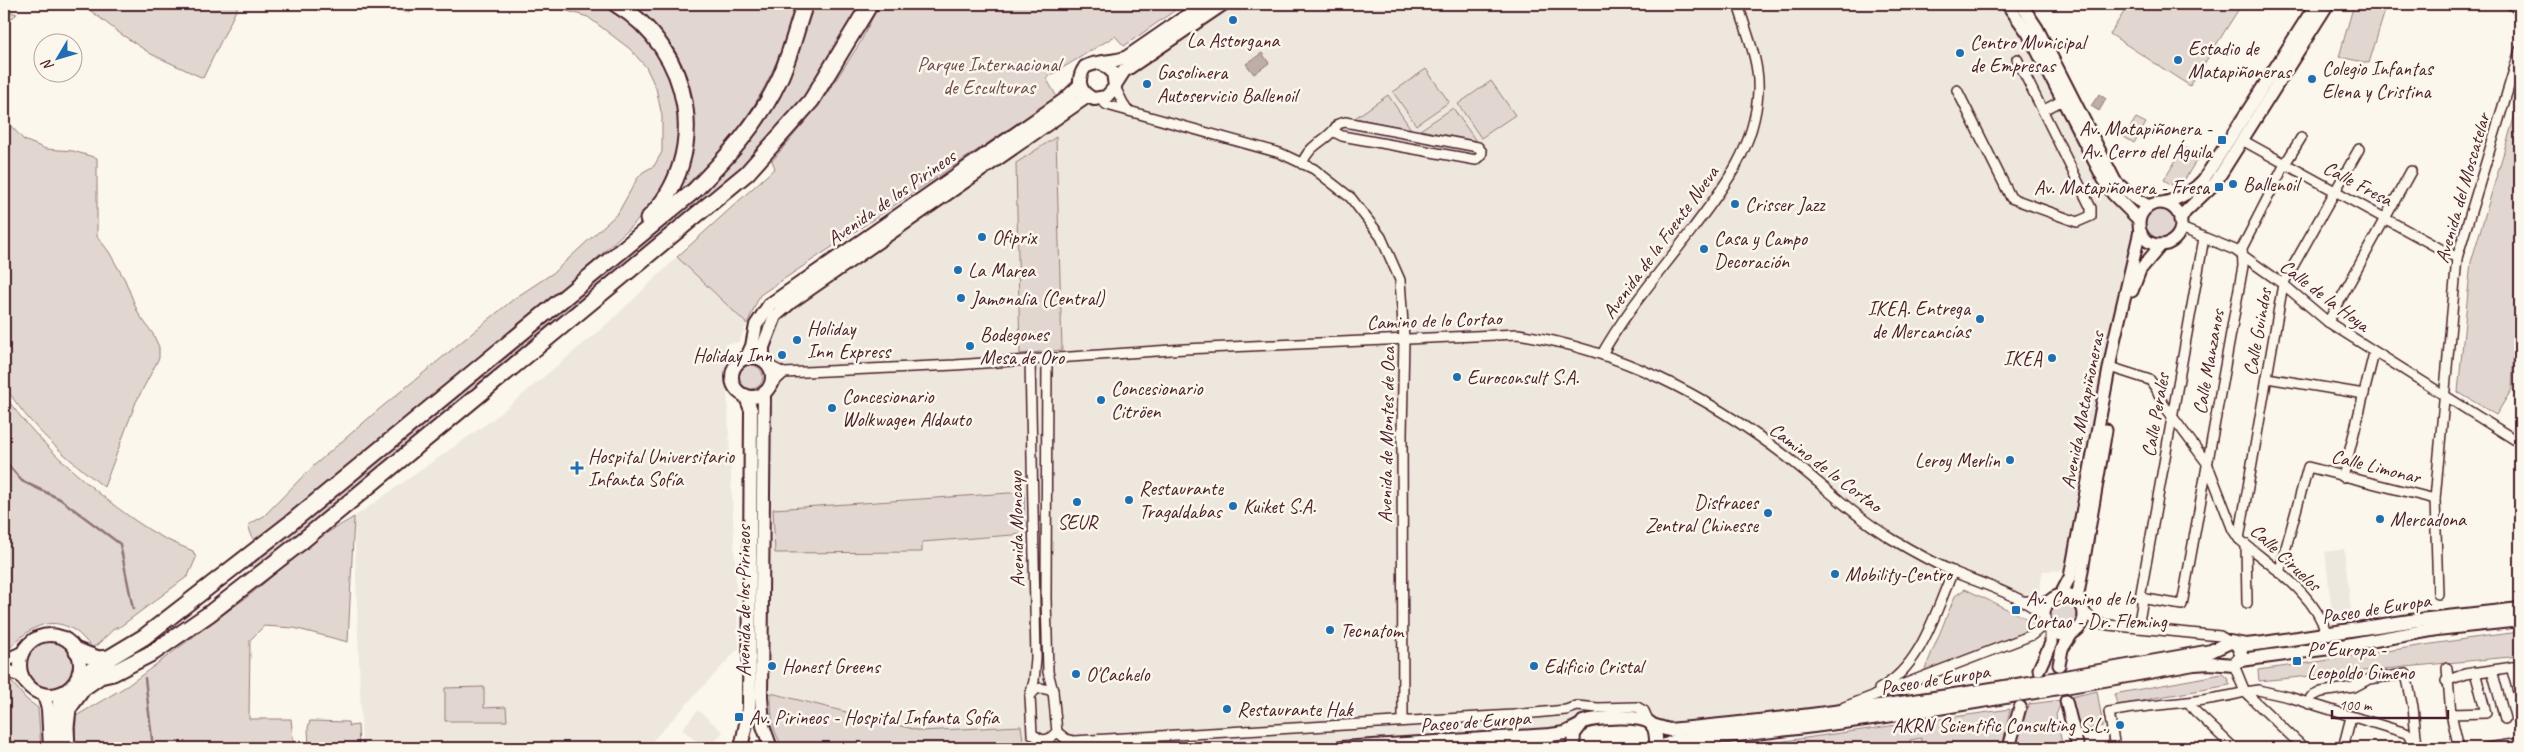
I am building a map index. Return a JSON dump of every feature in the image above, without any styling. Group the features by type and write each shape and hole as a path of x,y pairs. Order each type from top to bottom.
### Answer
{"highway":[{"path":"616,4 630,12 650,31 667,53 681,84 687,124 682,161 668,195 634,233 625,248"},
{"path":"77,651 98,659 109,658 144,637 288,525 695,190 731,154 753,124 779,80 805,4"},
{"path":"67,748 66,727 68,709 83,688 100,676 113,672 154,652 210,614 301,542 747,173 811,101 870,4"},
{"path":"80,673 129,664"}],"main road":[{"path":"1103,64 1116,62 1127,57 1204,4"},
{"path":"1115,86 1113,72 1097,62 1085,67 1079,79 1080,85 1094,98 1110,94 1115,86 1124,71 1222,4"},
{"path":"2007,4 2028,33 2113,194 2140,225 2148,242 2161,245 2172,242 2185,212 2212,187 2328,4"},
{"path":"2021,4 2037,28 2116,181 2134,198 2149,206 2174,200 2189,192 2204,179 2316,4"},
{"name":"Avenida de los Pirineos","path":"747,357 752,346 756,325 769,305 1064,100 1080,85"},
{"name":"Avenida de los Pirineos","path":"766,362 763,347 775,316 791,302 1094,98"},
{"path":"2163,203 2175,210 2181,224"},
{"path":"2140,225 2149,206"},
{"name":"Avenida Matapiñoneras","path":"2056,598 2070,577 2115,337 2140,225"},
{"name":"Avenida Matapiñoneras","path":"2082,608 2078,594 2116,369 2135,281 2146,260 2161,245"},
{"path":"747,357 766,362 772,373 767,389 752,397 745,395 736,388 732,375 736,365 747,357"},
{"name":"Avenida de los Pirineos","path":"767,389 761,696 763,726 771,748"},
{"name":"Avenida de los Pirineos","path":"741,748 749,709 750,642 751,410 745,395"},
{"path":"2039,669 2052,643 2047,623 2047,605 2056,598 2069,596 2082,608 2080,625 2062,649 2059,664"},
{"name":"Paseo de Europa","path":"1341,748 1550,736 1566,733 1581,724 1635,717 1669,730 1820,715 1977,693 2229,645 2255,644 2326,635 2410,621 2520,609"},
{"name":"Paseo de Europa","path":"1657,748 1675,742 1823,727 1978,703 2194,664 2233,663 2437,629 2520,620"},
{"path":"2047,623 2059,634 2073,632"},
{"path":"4,661 22,653 35,639 54,634 71,643 77,651 81,665 80,673 71,688 64,692 44,695 32,689 22,676 20,661 22,653"},
{"path":"2229,645 2242,651 2233,663 2219,656 2229,645"},
{"path":"4,670 22,676"},
{"path":"60,748 58,709 59,701 64,692"},
{"path":"44,695 48,709 50,748"},
{"path":"2066,701 2078,748"},
{"path":"2009,748 2020,707"},
{"path":"1651,723 1655,732 1657,748"},
{"path":"1573,748 1574,734 1581,724"}],"street":[{"name":"Avenida de la Fuente Nueva","path":"1602,354 1633,308 1726,185 1750,137 1758,92 1752,47 1738,4"},
{"path":"2510,4 2520,10"},
{"name":"Avenida del Moscatelar","path":"2438,594 2435,499 2457,258 2520,50"},
{"path":"1957,90 2011,198 2077,222 2091,216 2091,208 2017,59"},
{"path":"1115,86 1126,109"},
{"name":"Avenida de Montes de Oca","path":"1094,98 1107,104 1280,154 1314,169 1351,198 1381,237 1400,280 1404,339 1402,433 1403,720"},
{"path":"2044,110 2063,100"},
{"path":"1302,164 1311,147 1334,132 1338,124 1345,122 1478,147 1482,152 1481,156 1476,160 1342,136 1334,132"},
{"name":"Calle Manzanos","path":"2142,598 2182,605 2243,266 2242,248 2285,164 2301,138"},
{"name":"Calle Fresa","path":"2242,140 2384,216 2457,258"},
{"name":"Calle Guindos","path":"2243,542 2267,378 2284,284 2359,149"},
{"path":"2328,322 2384,216 2411,171"},
{"name":"Calle de la Hoya","path":"2181,224 2204,238 2241,255 2284,284 2328,322 2374,353 2520,443"},
{"name":"Calle Perales","path":"2138,628 2204,238"},
{"name":"Camino de lo Cortao","path":"784,373 1030,360 1185,349 1518,334 1562,341 1602,354 1684,390 1728,415 1788,458 1890,538 1952,571 2014,597 2031,602 2056,598"},
{"path":"2343,477 2374,353"},
{"name":"Avenida Moncayo","path":"1047,358 1044,513 1047,658 1053,691 1057,732"},
{"name":"Avenida Moncayo","path":"1030,360 1036,658 1034,681 1030,696 1032,734 1042,744"},
{"path":"766,362 784,373 767,389"},
{"name":"Calle Ciruelos","path":"2116,369 2150,380 2207,463 2233,530 2243,542 2309,600 2322,620 2326,635"},
{"path":"2267,378 2364,394"},
{"name":"Calle Limonar","path":"2279,573 2308,467 2435,499"},
{"path":"1033,512 1044,513"},
{"path":"2243,542 2247,603"},
{"path":"1873,695 1898,676 1912,660 1952,571"},
{"name":"Camino de lo Cortao","path":"2014,597 2047,623"},
{"path":"2082,608 2102,624 2220,636 2229,645"},
{"path":"1820,715 2032,635 2047,623"},
{"path":"2233,663 2245,692 2304,748"},
{"path":"2446,680 2475,672 2516,667 2520,698"},
{"path":"2446,668 2451,714 2459,748"},
{"path":"2492,670 2505,719"},
{"path":"2451,714 2486,714 2475,672"},
{"path":"2309,704 2311,697 2321,692 2354,687 2368,678 2406,674 2412,733 2411,748"},
{"path":"1030,696 1035,690 1041,688 1053,691"},
{"path":"2115,748 2109,712 2143,705 2190,703 2258,690 2412,733"},
{"path":"2190,703 2194,710 2234,748"},
{"path":"1577,706 1577,714 1581,724"},
{"path":"1042,744 1057,732 1066,739 1074,741 1559,711 1577,706 1592,708 1637,706 1644,711 1651,723"},
{"path":"2343,748 2351,717"},
{"path":"2412,733 2417,748"},
{"path":"2488,748 2520,742"}],"shaded area":[{"path":"1223,4 2007,4 2103,178 2139,220 2140,231 2072,570 2043,571 2037,602 1953,571 1921,643 1888,684 1844,707 1749,723 1652,725 1589,720 1570,731 1341,748 771,748 765,737 764,393 771,385 772,373 763,347 775,316 1115,85"},
{"path":"1262,53 1269,63 1254,74 1246,64"},
{"path":"2099,94 2106,99 2099,111 2091,106"},
{"name":"Hospital Universitario Infanta Sofía","path":"677,257 747,324 739,342 725,344 739,648 646,748 362,748 354,517 492,420 614,318"},
{"path":"2344,549 2351,609 2332,613 2325,552"},
{"path":"698,710 723,732 709,748 704,748 682,729"},
{"path":"1922,738 1921,748 1857,748 1910,740"}],"green space":[{"path":"87,4 239,4 203,78 151,54 118,32 86,7"},
{"path":"377,4 409,4 409,13"},
{"path":"544,4 596,4 606,7 629,22 652,44 667,67 678,95 682,125 675,158 660,192 642,216 561,292 254,542 248,525 264,516 310,469 377,411 515,298 553,273 618,213 637,179 643,172 654,166 662,152 662,116 656,88 646,67 630,49 588,17"},
{"path":"630,4 796,4 776,62 751,111 717,154 673,197 692,139 693,112 690,94 678,59 669,43 645,16"},
{"path":"813,4 862,4 807,94 764,145 730,179 256,571 250,564 681,209 784,83"},
{"name":"Parque Internacional de Esculturas","path":"879,4 1184,4 1124,46 1115,36 1046,78 1057,97 760,295 747,324 677,257 775,168 772,161 820,104 860,43"},
{"name":"Estadio de Matapiñoneras","path":"2129,4 2242,4 2190,86 2110,34"},
{"path":"2354,4 2387,4 2369,63 2339,57"},
{"path":"4,10 17,14 4,24"},
{"path":"1426,69 1449,102 1416,125 1393,92"},
{"path":"1491,81 1515,115 1481,138 1458,104"},
{"path":"1388,95 1411,129 1355,118"},
{"path":"4,96 9,124 24,140 46,149 73,151 97,158 97,236 109,252 125,280 138,313 153,334 159,347 159,358 136,402 104,487 62,453 36,427 4,384"},
{"path":"2520,98 2520,285 2514,343 2512,389 2496,415 2458,392 2471,262"},
{"path":"1453,108 1476,141 1420,130"},
{"path":"2136,118 2146,123 2134,143 2124,137"},
{"path":"1056,137 1062,350 1020,354 1016,163"},
{"path":"2184,147 2199,156 2182,184 2175,187 2164,180"},
{"path":"2160,209 2171,213 2175,224 2171,235 2160,239 2149,235 2145,224 2149,213"},
{"path":"751,365 760,368 763,377 760,386 751,389 742,386 739,377 742,368"},
{"path":"4,394 34,432 74,472 117,508 158,535 193,551 196,558 188,576 117,629 117,626 97,645 92,647 74,630 64,625 46,624 30,630 9,649 4,650 4,523 8,502 4,495"},
{"path":"1024,492 1025,534 922,542 922,552 775,553 773,509"},
{"path":"354,517 348,642 294,628 264,626 250,640 249,719 291,719 294,748 75,748 76,716 127,686 251,594 315,540"},
{"path":"1965,589 2036,623 2031,631 1923,674 1955,596"},
{"path":"2063,600 2073,604 2077,614 2073,624 2063,628 2053,624 2049,614 2053,604"},
{"path":"2520,632 2520,656 2259,681 2258,670"},
{"path":"45,641 55,641 67,648 74,660 74,670 67,682 55,689 45,689 37,685 30,678 26,670 26,660 30,652 37,645"},
{"path":"2222,674 2227,678 2230,685 2154,698 2118,707 2114,694"},
{"path":"4,680 11,681 26,699 38,708 41,748 4,748"},
{"path":"484,687 484,708 506,707 507,721 445,721 445,688"},
{"path":"2097,691 2103,726 2078,731 2071,697"},
{"path":"771,693 921,731 1021,726 1024,748 784,748 776,735 771,708"},
{"path":"2062,700 2056,715 2063,748 2016,748 2019,728 2029,704"},
{"path":"2010,709 2002,748 1921,748 1921,738 1910,740 1910,748 1735,748"},
{"path":"310,721 348,722 349,726 358,725 359,748 309,748 308,728"}],"waterway":[{"path":"4,460 22,481 60,499 120,544 133,609"},
{"path":"145,678 153,748"}],"place":[{"name":"La Astorgana","path":"1233,20"},
{"name":"Centro Municipal de Empresas","path":"1960,53"},
{"name":"Estadio de Matapiñoneras","path":"2178,60"},
{"name":"Colegio Infantas Elena y Cristina","path":"2312,79"},
{"name":"Gasolinera Autoservicio Ballenoil","path":"1147,84"},
{"name":"Av. Matapiñonera - Av. Cerro del Águila","path":"2222,140"},
{"name":"Ballenoil","path":"2233,184"},
{"name":"Av. Matapiñonera - Fresa","path":"2219,187"},
{"name":"Crisser Jazz","path":"1735,204"},
{"name":"Ofiprix","path":"982,237"},
{"name":"Casa y Campo Decoración","path":"1704,249"},
{"name":"La Marea","path":"958,270"},
{"name":"Jamonalia (Central)","path":"961,298"},
{"name":"IKEA. Entrega de Mercancías","path":"1980,319"},
{"name":"Holiday Inn Express","path":"797,340"},
{"name":"Bodegones Mesa de Oro","path":"970,346"},
{"name":"Holiday Inn","path":"782,355"},
{"name":"IKEA","path":"2052,358"},
{"name":"Euroconsult S.A.","path":"1457,377"},
{"name":"Concesionario Citröen","path":"1101,400"},
{"name":"Concesionario Wolkwagen Aldauto","path":"832,408"},
{"name":"Leroy Merlin","path":"2010,460"},
{"name":"Hospital Universitario Infanta Sofía","path":"577,468"},
{"name":"Restaurante Tragaldabas","path":"1129,500"},
{"name":"SEUR","path":"1077,502"},
{"name":"Kuiket S.A.","path":"1233,506"},
{"name":"Disfraces Zentral Chinesse","path":"1768,513"},
{"name":"Mercadona","path":"2380,519"},
{"name":"Mobility-Centro","path":"1835,574"},
{"name":"Av. Camino de lo Cortao - Dr. Fleming","path":"2016,610"},
{"name":"Tecnatom","path":"1330,630"},
{"name":"Pº Europa - Leopoldo Gimeno","path":"2297,661"},
{"name":"Honest Greens","path":"772,666"},
{"name":"Edificio Cristal","path":"1534,666"},
{"name":"O'Cachelo","path":"1076,674"},
{"name":"Restaurante Hak","path":"1227,709"},
{"name":"Av. Pirineos - Hospital Infanta Sofía","path":"739,717"},
{"name":"AKRN Scientific Consulting S.L.,","path":"2120,725"}]}
